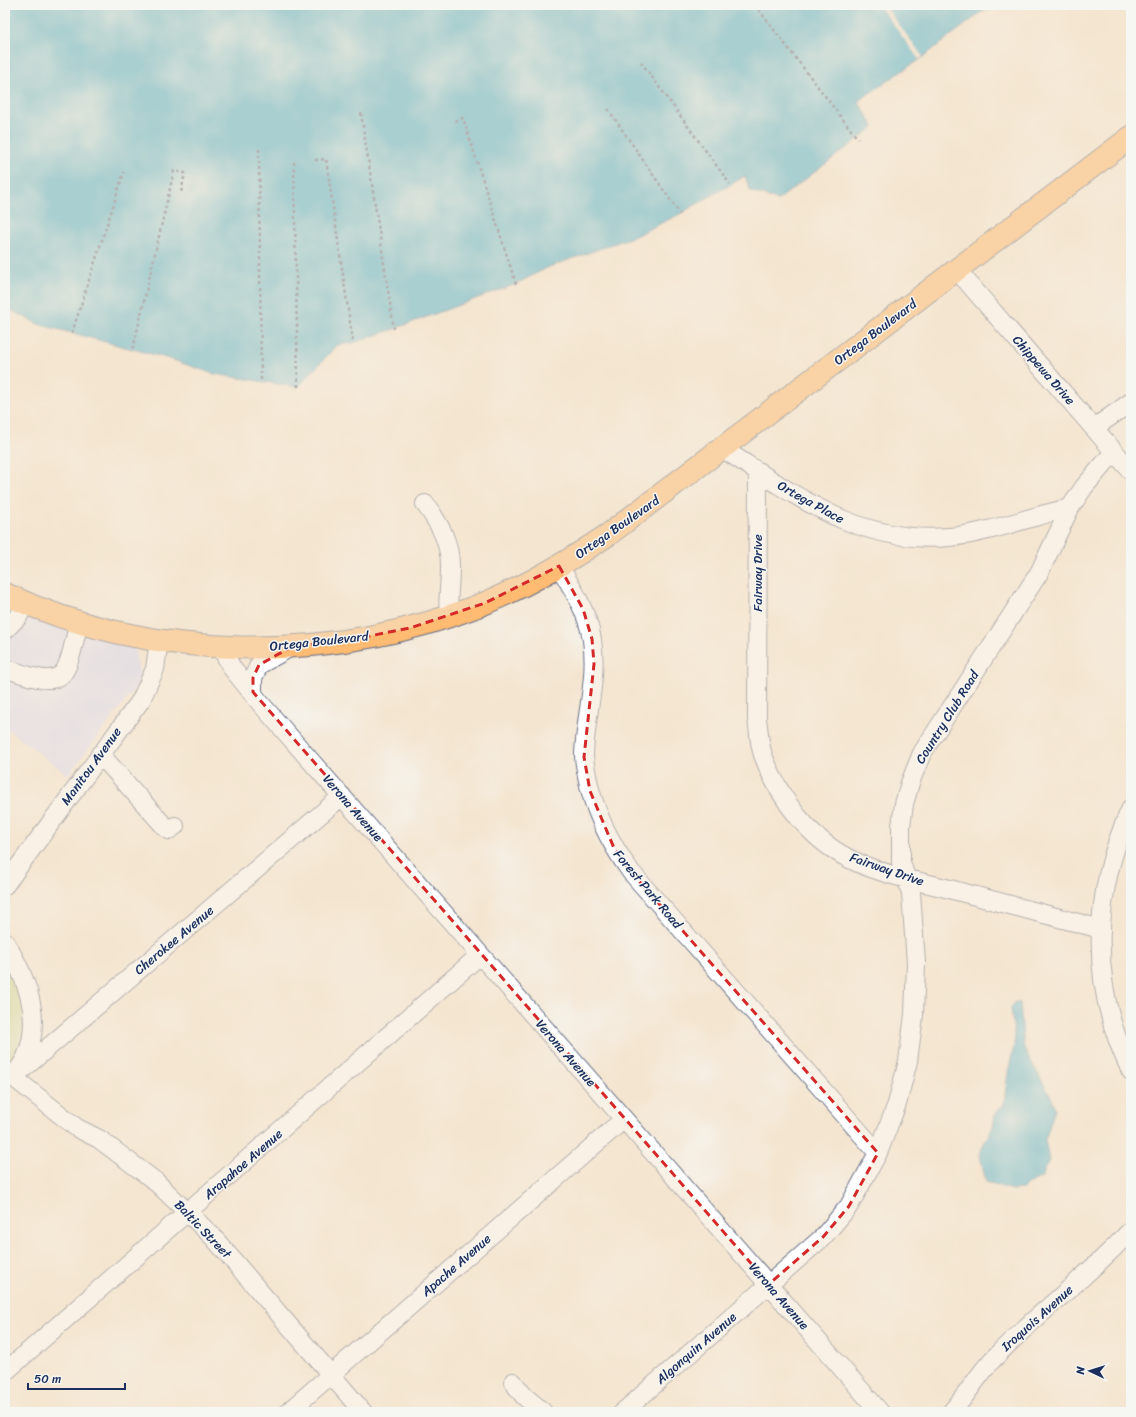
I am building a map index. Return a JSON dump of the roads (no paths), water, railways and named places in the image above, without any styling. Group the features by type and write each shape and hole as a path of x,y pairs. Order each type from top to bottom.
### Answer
{"main road":[{"name":"Ortega Boulevard","path":"5,594 25,603 79,622 159,640 220,646 291,647 371,636 410,628 485,603 559,566 609,534 723,449 1131,137"}],"street":[{"name":"Chippewa Drive","path":"957,270 1131,471"},
{"path":"1094,428 1131,402"},
{"name":"Ortega Place","path":"723,449 830,515 865,529 889,534 919,537 950,537 981,531 1070,508"},
{"name":"Country Club Road","path":"769,1284 823,1237 849,1206 878,1153 898,1104 908,1061 914,1016 916,963 911,893 901,862 903,811 910,783 922,753 1039,572 1070,508 1084,487 1114,452"},
{"name":"Fairway Drive","path":"758,471 757,719 762,753 774,780 791,809 809,829 832,848 856,861 906,878 1101,929"},
{"path":"425,504 438,522 447,543 450,568 447,602 449,616"},
{"name":"Forest Park Road","path":"559,566 583,609 592,639 594,664 584,756 590,791 600,820 614,848 631,872 878,1153"},
{"path":"5,630 18,617 25,603"},
{"path":"5,668 32,677 45,679 56,677 65,671 79,622"},
{"name":"Manitou Avenue","path":"5,885 141,700 150,682 157,656 159,640"},
{"name":"Verona Avenue","path":"220,646 232,668 342,796 880,1412"},
{"path":"253,692 253,678 259,665 291,647"},
{"path":"100,754 166,828 169,830 175,826"},
{"name":"Cherokee Avenue","path":"9,1080 342,796"},
{"path":"1131,808 1118,840 1107,877 1101,908 1100,950 1103,982 1111,1021 1131,1071"},
{"path":"5,942 19,966 34,1014 33,1036 26,1058 9,1080"},
{"name":"Arapahoe Avenue","path":"5,1372 480,955"},
{"name":"Baltic Street","path":"9,1080 77,1128 99,1139 155,1181 213,1237 363,1412"},
{"name":"Apache Avenue","path":"288,1412 624,1119"},
{"name":"Iroquois Avenue","path":"951,1412 995,1356 1027,1325 1106,1257 1131,1230"},
{"name":"Algonquin Avenue","path":"623,1412 769,1284"},
{"path":"513,1382 524,1396 543,1412"}],"water":[{"path":"5,5 991,5 923,57 858,101 874,127 778,200 750,191 745,176 680,214 635,236 549,267 516,284 394,329 353,343 337,345 298,387 214,374 170,359 38,324 5,307"},
{"path":"1014,1002 1020,1003 1024,1049 1052,1099 1055,1109 1045,1140 1049,1160 1042,1177 1026,1185 1023,1189 1013,1190 986,1182 980,1155 983,1145 993,1127 995,1115 1004,1104 1008,1072 1015,1041 1011,1009"}]}
